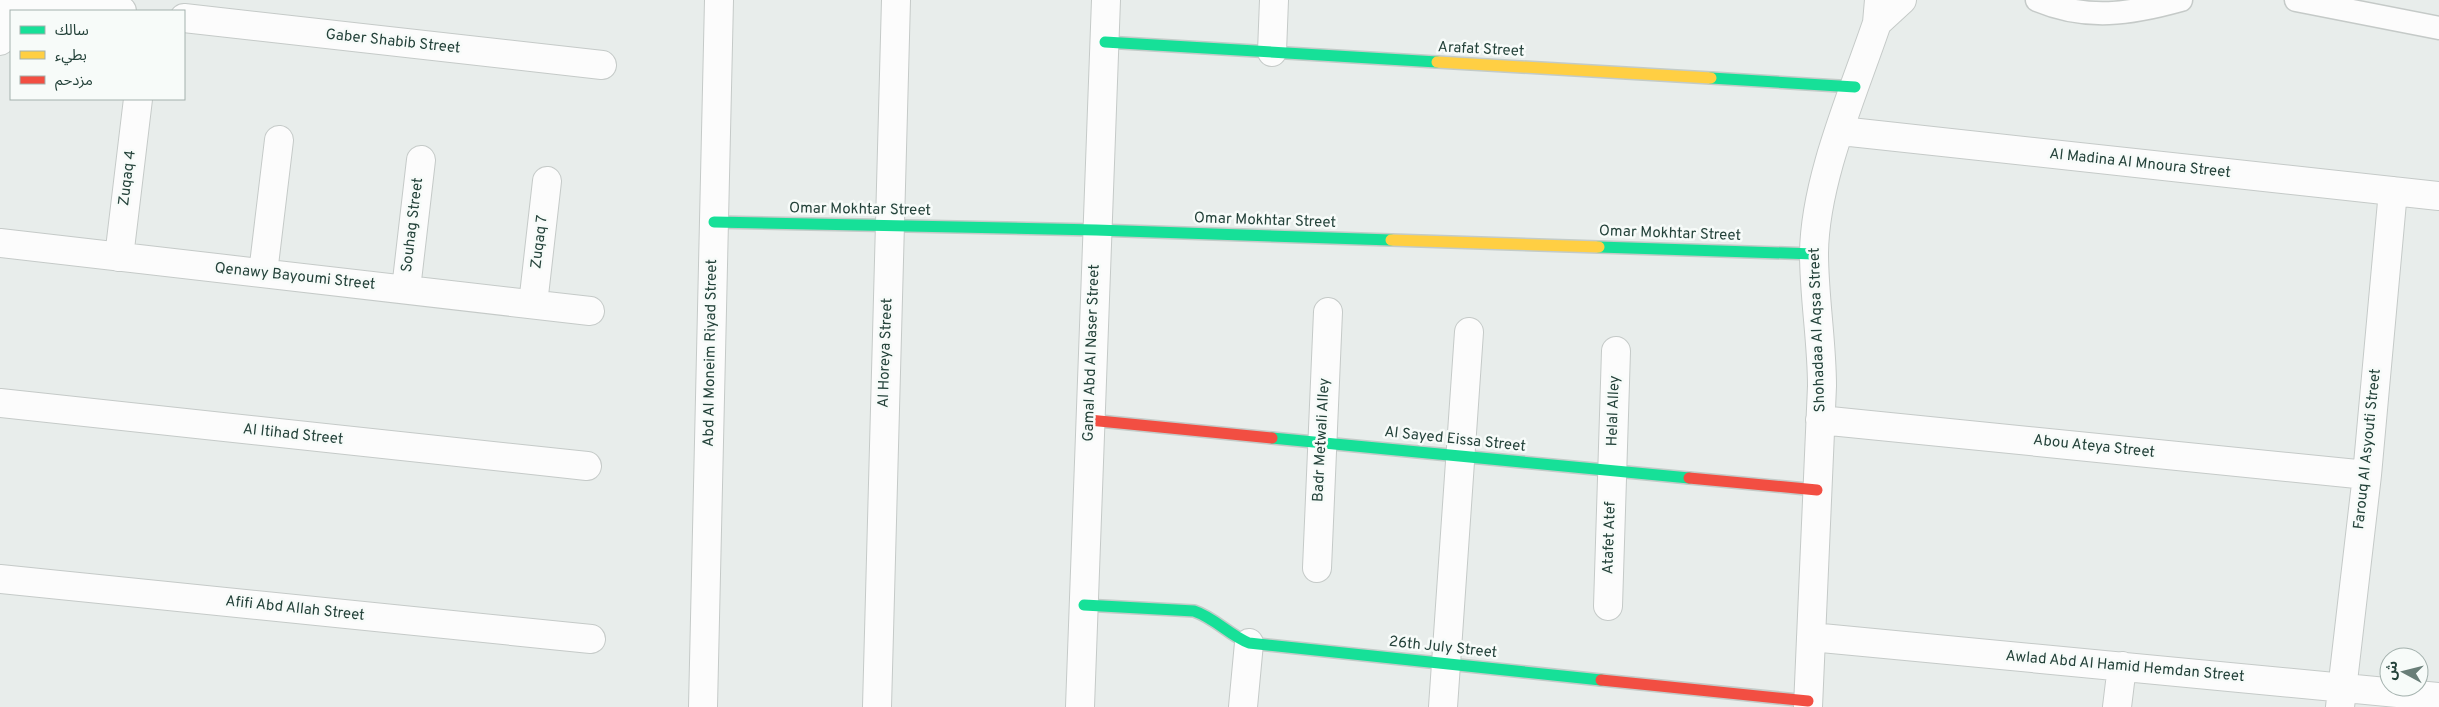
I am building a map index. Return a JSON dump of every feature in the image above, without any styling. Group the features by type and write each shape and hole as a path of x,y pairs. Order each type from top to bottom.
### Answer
{"street":[{"path":"0,41 5,0"},
{"path":"21,0 113,10"},
{"name":"Abd Al Moneim Riyad Street","path":"703,707 720,0"},
{"name":"Al Horeya Street","path":"877,707 896,0"},
{"name":"Gamal Abd Al Naser Street","path":"1080,707 1089,420 1106,0"},
{"path":"1272,52 1274,0"},
{"name":"Shohadaa Al Aqsa Street","path":"1808,704 1822,350 1814,254 1821,196 1878,12 1902,0"},
{"name":"Gaber Shabib Street","path":"185,18 602,65"},
{"name":"Arafat Street","path":"1105,42 1855,87"},
{"name":"Zuqaq 4","path":"118,257 138,100"},
{"name":"Al Madina Al Mnoura Street","path":"1841,131 2439,196"},
{"path":"263,274 279,140"},
{"name":"Souhag Street","path":"406,289 421,160"},
{"name":"Zuqaq 7","path":"533,304 547,181"},
{"name":"Farouq Al Asyouti Street","path":"2341,697 2367,475 2393,191"},
{"name":"Omar Mokhtar Street","path":"714,222 1096,230 1814,254"},
{"name":"Qenawy Bayoumi Street","path":"0,243 590,311"},
{"name":"Badr Metwali Alley","path":"1317,568 1328,312"},
{"path":"1443,707 1469,332"},
{"name":"Helal Alley","path":"1612,470 1616,351"},
{"name":"Al Itihad Street","path":"0,403 587,466"},
{"name":"Al Sayed Eissa Street","path":"1089,420 1817,490"},
{"name":"Abou Ateya Street","path":"1820,420 2367,475"},
{"name":"Atafet Atef","path":"1608,606 1612,470"},
{"name":"Afifi Abd Allah Street","path":"0,579 591,639"},
{"name":"26th July Street","path":"1084,605 1194,611 1211,616 1231,635 1249,643 1808,704"},
{"name":"Awlad Abd Al Hamid Hemdan Street","path":"1811,637 2122,666 2341,697 2439,697"},
{"path":"1243,707 1249,643"},
{"path":"2117,707 2122,666"}],"lane":[{"path":"2037,0 2068,10 2100,14 2131,13 2181,0"},
{"path":"2296,0 2439,28"}],"traffic: fast":[{"path":"1105,42 1437,62"},
{"path":"1711,78 1855,87"},
{"path":"714,222 1096,230 1391,240"},
{"path":"1599,247 1814,254"},
{"path":"1272,438 1689,478"},
{"path":"1084,605 1194,611 1249,643 1601,680"}],"traffic: slow":[{"path":"1437,62 1711,78"},
{"path":"1391,240 1599,247"}],"traffic: jam":[{"path":"1089,420 1272,438"},
{"path":"1689,478 1817,490"},
{"path":"1601,680 1808,701"}]}
